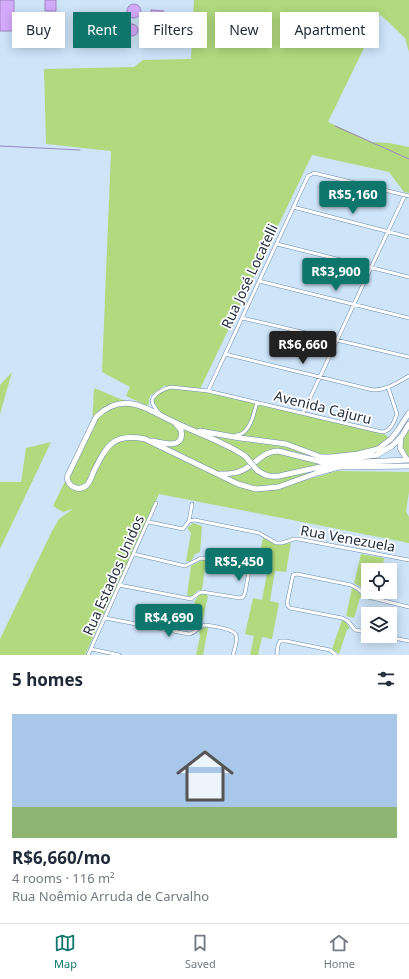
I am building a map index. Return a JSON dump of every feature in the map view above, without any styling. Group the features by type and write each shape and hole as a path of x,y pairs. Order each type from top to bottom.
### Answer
{"main road":[{"path":"174,422 181,430 182,438 179,442 171,444 133,437 117,440 110,445 102,455 88,484 79,489 70,485 67,477 96,417 103,410 113,405 122,403 133,404 160,415 193,429 237,451 245,456 262,474 269,477 338,464 408,462"},
{"path":"193,429 226,436 286,444 320,457 331,458 378,449 391,439 409,413"},
{"path":"218,474 239,472 262,456 274,451 322,462 377,455 392,446 402,436 409,424"},
{"path":"402,436 400,448 408,462"},
{"path":"145,439 218,474 247,487 256,489 268,488 339,467 408,462"}],"street":[{"name":"Rua José Locatelli","path":"208,391 308,176 314,173 405,195"},
{"path":"303,413 405,195 409,196"},
{"path":"293,207 409,237"},
{"path":"277,244 409,276"},
{"path":"259,281 409,318"},
{"path":"242,318 409,358"},
{"path":"225,354 374,390 388,388 409,376"},
{"name":"Avenida Cajuru","path":"160,415 152,400 154,396 165,388 171,387 208,391 386,432 391,427 397,414 388,388"},
{"path":"226,436 239,436 248,428 257,402"},
{"name":"Rua Estados Unidos","path":"88,655 149,522 156,503"},
{"path":"189,521 192,504"},
{"name":"Rua Venezuela","path":"149,522 183,529 189,521 195,520 256,532 276,543 298,539 409,560"},
{"path":"119,585 191,599 202,592 243,597 245,593 249,571 243,566 201,558 185,566 134,554"},
{"path":"361,631 355,630 348,621 342,618 290,608 287,603 293,575 297,574 351,585 368,597 409,607"},
{"path":"105,618 189,634 205,625 231,631 235,633 237,637 233,655"},
{"path":"397,639 409,641"},
{"path":"277,655 278,645 280,642 286,641 330,650 336,655"},
{"path":"91,649 119,655"}],"green space":[{"path":"194,0 409,0 409,52 405,38 383,17 380,15 379,17 379,12 280,12 280,48 364,48 328,122 372,142 389,143 409,147 409,193 404,192 389,172 312,155 200,389 382,432 391,439 380,448 325,466 282,487 337,471 409,472 409,492 406,511 409,517 409,543 159,494 85,655 0,655 0,639 52,531 59,519 73,509 63,512 53,506 92,425 94,388 159,415 153,404 154,396 171,387 164,386 150,396 148,406 126,396 130,387 102,372 111,151 46,144 44,69 134,67 143,60 191,59 192,48 207,48 207,12 193,12"},
{"path":"12,372 0,414 0,385"},
{"path":"409,430 409,457 404,451 403,440"},
{"path":"51,442 0,549 0,482 21,482 26,448"},
{"path":"193,523 202,526 200,552 195,554 191,561 186,561 191,533 187,528"},
{"path":"263,538 279,545 291,543 286,572 275,571 270,601 279,603 272,639 262,637 258,655 250,655 254,636 245,634 253,598 262,600 268,568 257,566"},
{"path":"361,554 384,558 383,563 361,563 361,587 354,583"},
{"path":"202,560 206,561 202,590 198,590 192,596 187,596 191,566"},
{"path":"352,588 359,592 361,597 354,618 346,616"},
{"path":"205,594 208,596 202,623 199,623 195,627 198,606 194,602 199,595"},
{"path":"342,620 345,621 350,628 347,630 339,654 332,649"},
{"path":"207,627 203,655 196,655 200,637 199,631 202,628"}],"shaded area":[{"path":"0,0 14,0 14,12 12,12 12,31 0,31"},
{"path":"45,0 56,0 56,11 45,11"},
{"path":"131,4 137,4 141,8 141,12 139,12 139,16 137,18 131,18 131,12 127,12 127,8"},
{"path":"151,10 164,11 164,12 151,12"},
{"path":"131,24 134,24 138,28 138,32 134,36 131,36"}],"waterway":[{"path":"335,126 409,159"},
{"path":"0,146 80,150"}]}
